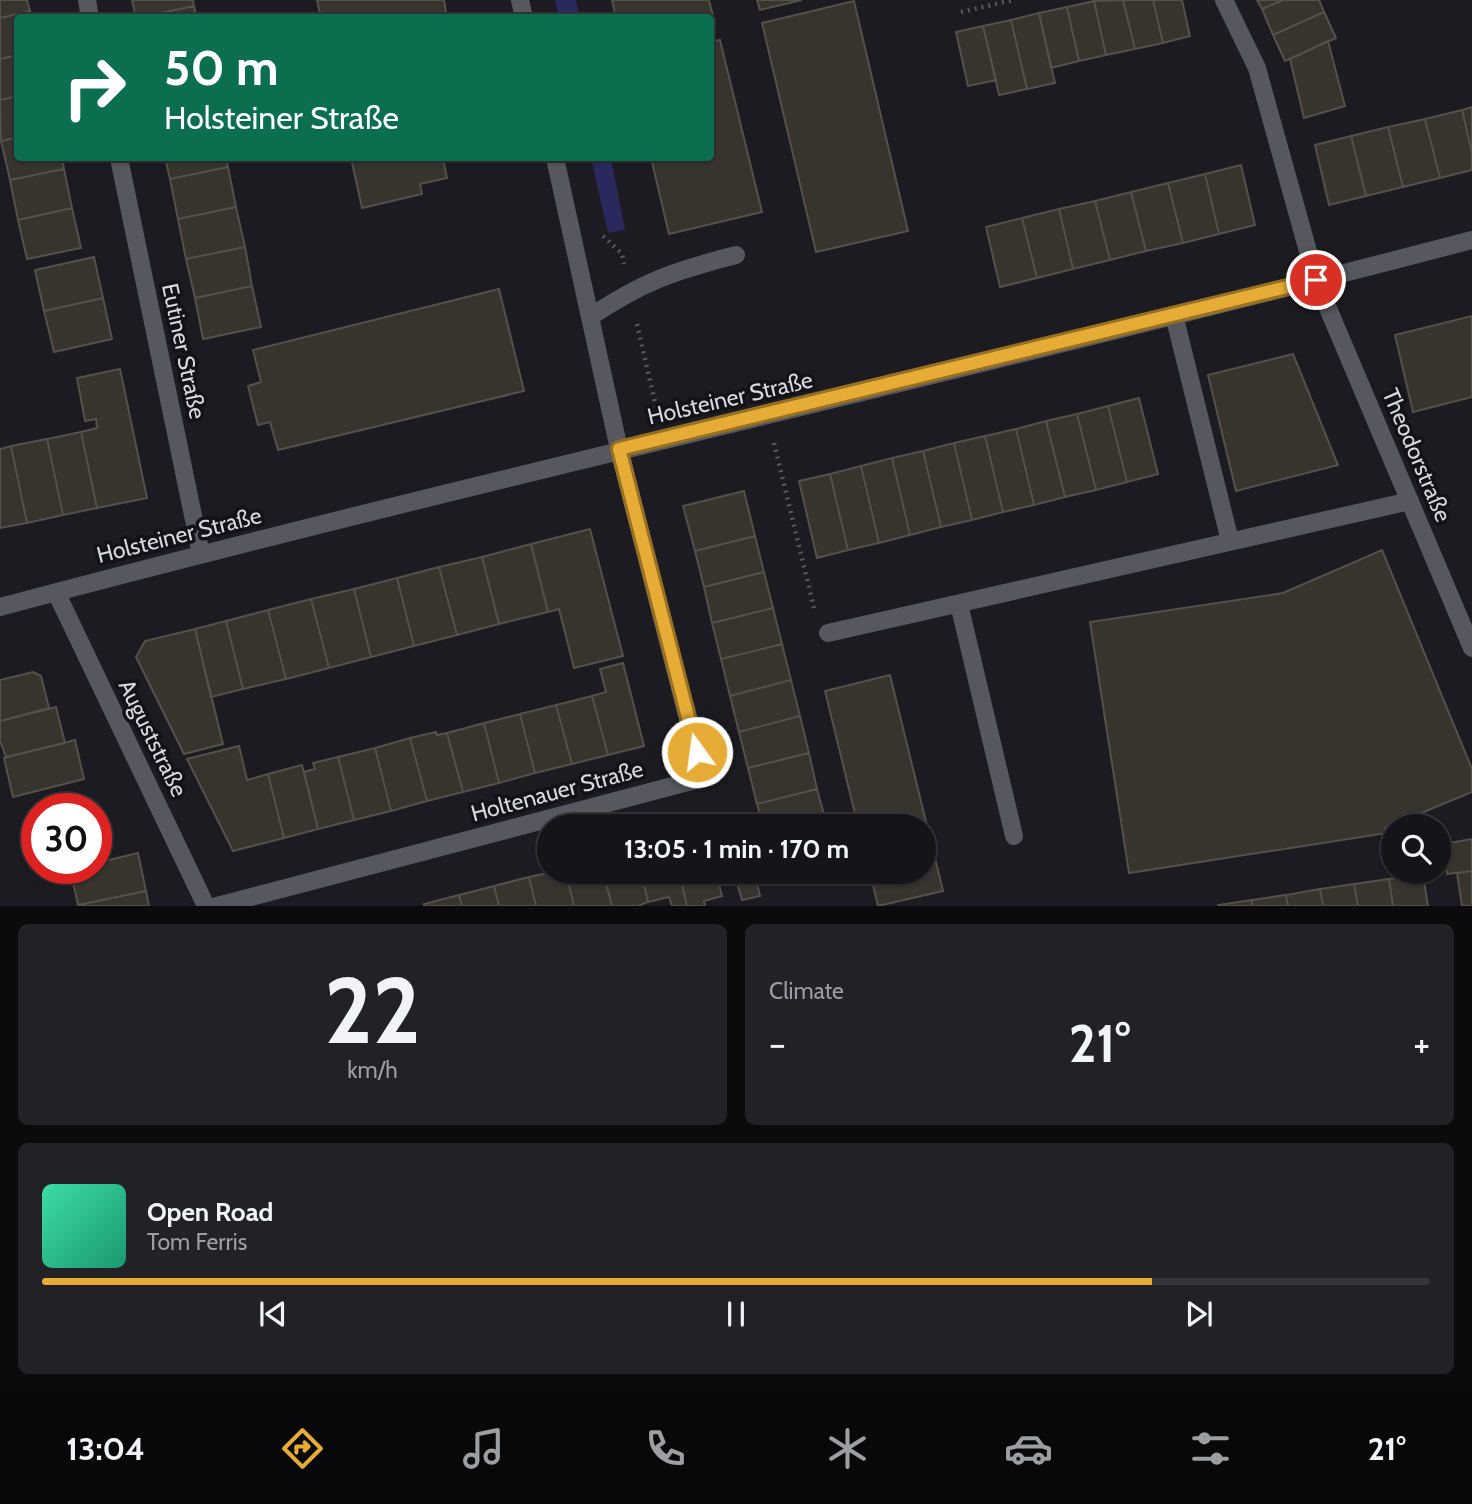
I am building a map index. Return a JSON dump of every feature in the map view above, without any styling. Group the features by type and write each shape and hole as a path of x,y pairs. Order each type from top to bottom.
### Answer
{"street":[{"name":"Theodorstraße","path":"1224,0 1257,68 1316,280 1472,648"},
{"name":"Eutiner Straße","path":"120,161 201,554"},
{"path":"556,161 619,449"},
{"name":"Holsteiner Straße","path":"0,607 619,449 767,415 1472,240"},
{"path":"590,317 630,290 669,272 736,254"},
{"path":"1174,315 1230,541"},
{"name":"Holtenauer Straße","path":"217,905 704,778 619,449"},
{"path":"828,634 1410,500"},
{"name":"Auguststraße","path":"56,592 206,905"},
{"path":"959,604 1014,836"}],"path":[{"path":"961,12 1013,0"},
{"path":"767,415 818,625 828,634"}],"shaded area":[{"path":"555,0 576,0 578,14 558,14"},
{"path":"592,161 612,161 625,230 609,233"}],"building":[{"path":"0,0 27,0 30,11 0,18"},
{"path":"132,0 193,0 194,6 155,14 135,14"},
{"path":"317,0 444,0 446,14 320,14"},
{"path":"612,0 709,0 712,14 615,14"},
{"path":"757,0 802,0 760,10"},
{"path":"1123,0 1153,0 1163,43 1135,49"},
{"path":"1123,0 1135,49 1106,55 1094,1"},
{"path":"1153,0 1182,0 1190,36 1163,43"},
{"path":"1257,0 1283,0 1262,9"},
{"path":"1283,0 1319,0 1324,12 1273,35 1262,9"},
{"path":"854,1 908,231 816,252 762,23"},
{"path":"1094,1 1106,55 1079,61 1067,7"},
{"path":"194,6 196,14 157,14"},
{"path":"1067,7 1079,61 1051,68 1039,13"},
{"path":"1324,12 1336,38 1285,61 1273,35"},
{"path":"1039,13 1055,83 1027,89 1011,20"},
{"path":"14,15 14,56 0,59 0,18"},
{"path":"1011,20 1027,89 999,95 983,26"},
{"path":"983,26 996,80 968,86 956,32"},
{"path":"720,40 762,212 669,234 652,161 714,161 714,41"},
{"path":"1328,41 1345,106 1304,118 1290,59"},
{"path":"14,56 14,97 0,100 0,59"},
{"path":"14,97 14,138 1,141 0,100"},
{"path":"1472,107 1472,153 1462,110"},
{"path":"1462,110 1472,153 1472,170 1440,178 1425,119"},
{"path":"1425,119 1440,178 1403,187 1388,127"},
{"path":"1388,127 1403,187 1366,196 1351,136"},
{"path":"1351,136 1366,196 1329,205 1315,145"},
{"path":"14,138 14,161 63,161 64,169 10,180 1,141"},
{"path":"166,161 227,161 228,167 170,179"},
{"path":"352,161 444,161 447,178 420,184 422,194 362,208"},
{"path":"1241,165 1255,225 1219,234 1205,174"},
{"path":"228,167 236,207 178,219 170,179"},
{"path":"64,169 72,208 18,220 10,180"},
{"path":"1205,174 1219,234 1183,243 1168,183"},
{"path":"1168,183 1183,243 1146,251 1131,192"},
{"path":"1131,192 1146,251 1110,260 1095,201"},
{"path":"1095,201 1110,260 1073,269 1059,209"},
{"path":"236,207 245,247 186,259 178,219"},
{"path":"72,208 81,248 27,259 18,220"},
{"path":"1059,209 1073,269 1037,278 1022,218"},
{"path":"1022,218 1037,278 1000,287 986,227"},
{"path":"245,247 252,286 195,298 186,259"},
{"path":"94,257 103,298 44,311 35,270"},
{"path":"252,286 261,327 203,339 195,298"},
{"path":"499,289 524,391 278,450 270,422 258,425 248,386 261,382 253,350"},
{"path":"103,298 112,339 54,352 44,311"},
{"path":"1472,316 1472,397 1413,412 1395,335"},
{"path":"1293,354 1338,465 1236,491 1208,375"},
{"path":"120,369 147,498 97,508 81,432 97,428 96,419 85,421 77,378"},
{"path":"1139,398 1158,474 1127,482 1108,406"},
{"path":"1108,406 1127,482 1096,490 1077,414"},
{"path":"1077,414 1096,490 1065,497 1046,421"},
{"path":"1046,421 1065,497 1034,505 1016,429"},
{"path":"1016,429 1034,505 1003,512 985,436"},
{"path":"81,432 97,508 63,515 47,439"},
{"path":"985,436 1003,512 972,520 954,443"},
{"path":"47,439 63,515 27,523 11,446"},
{"path":"954,443 972,520 941,527 923,451"},
{"path":"11,446 27,523 0,528 0,449"},
{"path":"923,451 941,527 910,535 892,458"},
{"path":"892,458 910,535 879,543 861,466"},
{"path":"861,466 879,543 848,550 830,474"},
{"path":"830,474 848,550 817,558 799,481"},
{"path":"744,491 755,536 695,551 683,506"},
{"path":"590,529 623,656 574,668 559,609 548,612 531,544"},
{"path":"755,536 764,572 704,587 695,551"},
{"path":"531,544 548,612 499,624 482,557"},
{"path":"1382,550 1472,769 1472,792 1419,814 1381,814 1381,834 1129,873 1090,622 1283,593"},
{"path":"482,557 499,624 457,635 439,567"},
{"path":"439,567 457,635 414,646 397,578"},
{"path":"764,572 773,608 712,623 704,587"},
{"path":"397,578 414,646 371,657 354,589"},
{"path":"354,589 371,657 329,668 311,599"},
{"path":"311,599 329,668 286,679 268,610"},
{"path":"773,608 782,644 721,659 712,623"},
{"path":"268,610 286,679 243,689 226,621"},
{"path":"226,621 243,689 211,697 195,629"},
{"path":"195,629 223,744 184,754 136,657 145,641"},
{"path":"782,644 791,680 730,696 721,659"},
{"path":"623,663 644,746 608,755 592,696 606,692 600,669"},
{"path":"33,672 41,676 49,708 0,721 0,680"},
{"path":"890,675 924,814 855,814 825,691"},
{"path":"791,680 800,716 739,732 730,696"},
{"path":"592,696 608,755 572,764 556,705"},
{"path":"556,705 572,764 535,773 520,714"},
{"path":"56,707 65,743 6,757 0,741 0,721"},
{"path":"520,714 535,773 499,783 484,723"},
{"path":"800,716 809,753 748,768 739,732"},
{"path":"484,723 499,783 463,792 447,733"},
{"path":"436,732 437,735 447,733 463,792 427,801 410,738"},
{"path":"410,738 427,801 391,811 375,748"},
{"path":"75,740 84,779 13,797 4,758"},
{"path":"239,746 247,780 268,774 284,838 233,851 187,759"},
{"path":"375,748 391,811 354,820 338,757"},
{"path":"809,753 817,789 757,804 748,768"},
{"path":"338,757 354,820 318,829 304,772 315,769 313,763"},
{"path":"302,765 318,829 284,838 268,774"},
{"path":"817,789 824,814 760,814 757,804"},
{"path":"1472,839 1472,871 1451,874 1451,843"},
{"path":"138,853 146,891 78,905 73,884 112,884 112,859"},
{"path":"936,862 943,891 878,906 873,884 936,884"},
{"path":"1472,871 1472,906 1462,906 1457,873"},
{"path":"537,875 537,884 569,884 574,906 536,906 529,877"},
{"path":"529,877 536,906 499,906 494,886"},
{"path":"1381,880 1381,884 1390,884 1393,906 1358,906 1354,884"},
{"path":"569,884 606,884 612,906 574,906"},
{"path":"606,884 644,884 648,902 638,906 612,906"},
{"path":"644,884 682,884 687,906 672,906 669,897 648,902"},
{"path":"682,884 719,884 722,896 704,901 705,906 687,906"},
{"path":"737,884 757,884 760,896 742,900"},
{"path":"1354,884 1358,906 1323,906 1320,889"},
{"path":"1390,884 1425,884 1428,906 1393,906"},
{"path":"494,886 499,906 462,906 459,895"},
{"path":"1320,889 1323,906 1288,906 1286,895"},
{"path":"146,891 149,906 78,906 78,905"},
{"path":"459,895 462,906 424,906 424,904"},
{"path":"1286,895 1288,906 1252,906 1252,900"},
{"path":"1252,900 1252,906 1218,906 1218,905"}],"route":[{"path":"697,752 619,449 1316,280"}]}
